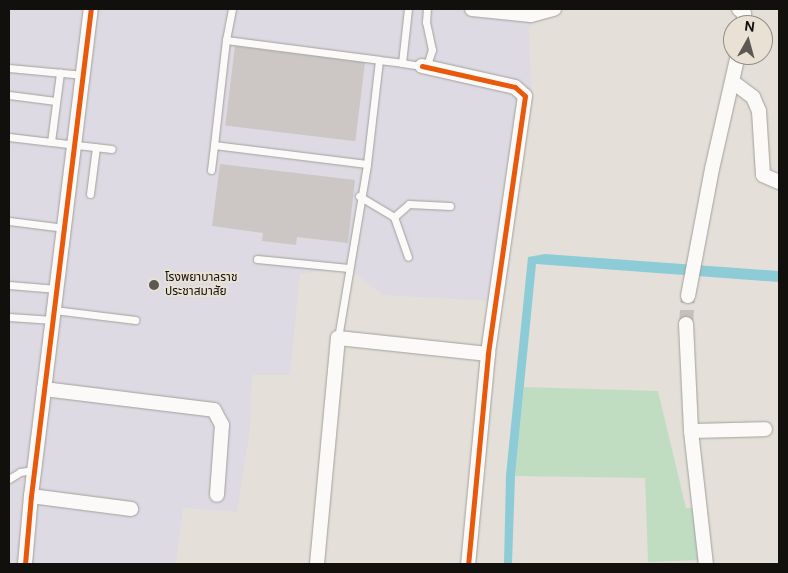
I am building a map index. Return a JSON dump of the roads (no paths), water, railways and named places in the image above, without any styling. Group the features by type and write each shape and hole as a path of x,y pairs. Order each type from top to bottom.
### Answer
{"street":[{"path":"25,564 34,470 91,9"},
{"path":"472,9 531,15 554,9"},
{"path":"689,290 736,65"},
{"path":"422,66 515,87 525,96 488,354 468,564"},
{"path":"733,82 753,97 759,111 762,175 779,182"},
{"path":"686,324 691,432 706,564"},
{"path":"317,564 338,338 488,354"},
{"path":"44,389 214,410 222,425 217,495"},
{"path":"691,432 765,430"},
{"path":"31,496 131,508"}],"lane":[{"path":"211,170 226,40 232,9"},
{"path":"402,63 408,9"},
{"path":"226,40 422,66 428,62 432,50 426,22 427,9"},
{"path":"338,338 359,196 367,164 378,60"},
{"path":"9,68 84,75"},
{"path":"51,142 60,73"},
{"path":"9,95 56,101"},
{"path":"9,137 112,149"},
{"path":"214,145 367,164"},
{"path":"90,194 96,148"},
{"path":"359,196 386,215 394,217"},
{"path":"394,217 409,204 450,206"},
{"path":"394,217 408,257"},
{"path":"9,221 64,228"},
{"path":"257,259 348,268"},
{"path":"9,285 57,288"},
{"path":"9,316 54,315 135,320"},
{"path":"9,479 20,472 34,470"}],"water":[{"path":"545,254 779,271 779,282 536,264 515,476 512,564 504,564 506,475 528,257"}],"tunnel":[{"path":"686,324 688,296"}],"place":[{"name":"โรงพยาบาลราช ประชาสมาสัย","path":"154,285"}]}
